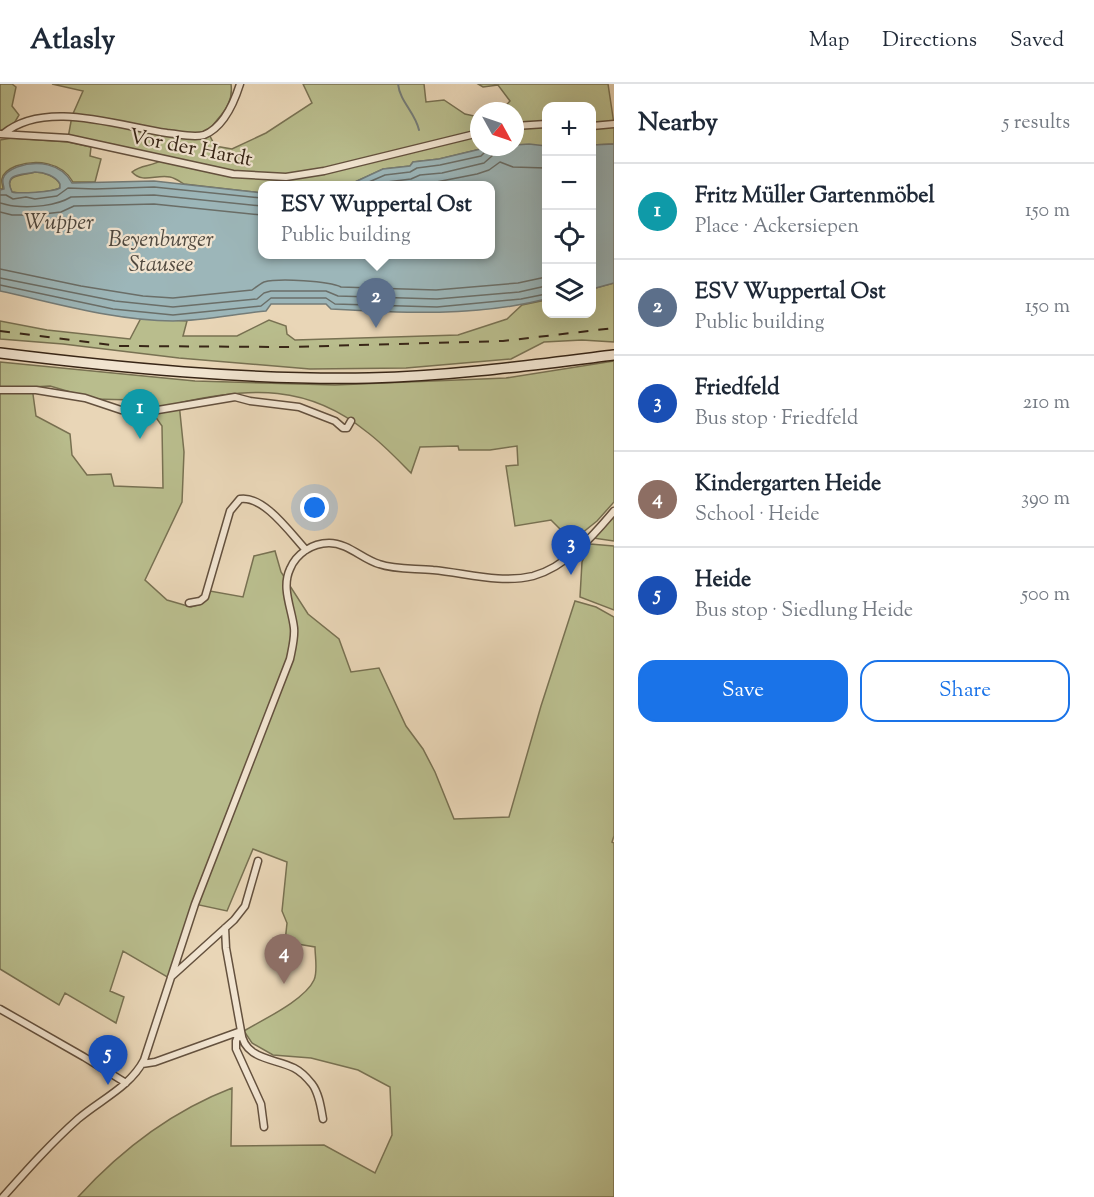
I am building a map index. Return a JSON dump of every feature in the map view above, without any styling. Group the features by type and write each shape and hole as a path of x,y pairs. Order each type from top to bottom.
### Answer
{"main road":[{"path":"0,353 169,371 300,378 434,375 614,355"}],"street":[{"path":"1,134 15,124 72,116 97,119 136,129 203,135 226,115 236,99 240,84"},
{"path":"524,125 542,124"},
{"path":"596,126 614,124"},
{"name":"Vor der Hardt","path":"1,134 68,138 233,174 286,177 324,171 470,135"},
{"path":"0,390 36,390 85,398 121,410 152,411 235,397 250,402 299,407 335,421 344,428 347,428 351,421"},
{"path":"189,603 200,601 205,597 230,511 240,499 254,501 269,511 306,550"},
{"path":"3,1197 38,1158 78,1119 126,1083 142,1064 195,904 290,659 294,632 287,596 287,579 295,560 306,550 330,542 348,548 372,562 386,566 518,579 535,576 558,564 577,549 614,511"},
{"path":"169,978 225,928 245,906 258,861"},
{"path":"225,928 226,948 242,1041 254,1053 296,1069 313,1084 323,1119"},
{"path":"0,1009 126,1083"},
{"path":"142,1064 155,1062 241,1031"},
{"path":"241,1031 236,1041 236,1049 261,1104 264,1127"}],"green space":[{"path":"0,84 12,84 16,87 12,106 19,115 12,127 0,131"},
{"path":"52,84 231,84 228,105 208,132 215,146 232,149 266,133 312,103 303,84 424,84 426,102 444,100 470,115 470,152 413,162 410,166 383,169 357,181 258,181 258,193 184,184 165,176 145,178 136,176 132,172 163,159 68,138 72,116 83,91"},
{"path":"478,84 608,84 614,124 614,144 596,145 596,102 542,102 542,146 524,145 524,102 509,102 498,85 483,87"},
{"path":"12,138 68,142 91,147 90,156 101,159 95,182 73,182 68,175 55,166 32,163 16,166 4,174 3,189 0,189 0,140"},
{"path":"35,172 52,177 58,181 60,188 36,193 12,192 10,181 12,178"},
{"path":"614,283 614,342 582,340 544,342 511,359 406,368 310,369 0,339 0,321 47,330 130,339 141,318 187,321 183,336 237,336 269,320 286,326 287,334 295,340 458,335 507,319 522,305 542,301 542,318 596,318 596,288"},
{"path":"614,361 614,502 597,521 572,541 551,520 515,526 506,466 518,465 517,446 490,450 459,450 458,446 420,447 411,473 367,432 345,416 323,405 277,394 254,392 230,394 179,403 184,452 182,502 145,580 167,600 191,607 201,604 210,591 243,597 254,556 275,551 281,572 308,614 339,639 351,672 379,668 406,726 423,749 435,772 454,819 509,817 541,706 575,601 596,607 614,617 614,836 612,842 614,843 614,1197 78,1197 112,1163 168,1120 232,1088 231,1146 324,1145 375,1173 392,1135 390,1087 358,1070 311,1058 273,1055 252,1043 244,1031 302,995 314,980 316,968 315,947 285,942 287,923 282,911 287,862 253,849 227,911 195,904 169,978 123,951 110,991 124,997 116,1023 65,993 59,1005 0,969 0,362 195,381 335,385 506,378","holes":["50,386 94,399 134,400 148,406 162,426 163,488 114,486 111,474 87,475 72,455 70,434 36,416 32,387"]},
{"path":"614,516 614,541 593,538"},
{"path":"590,544 614,546 614,610 580,597 582,562"}],"water":[{"name":"Beyenburger Stausee","path":"524,144 542,146 542,300 493,309 439,312 331,309 326,304 271,304 266,311 173,321 108,315 0,291 0,190 4,189 3,180 11,170 32,164 55,167 62,171 72,183 154,181 258,193 258,259 495,259 495,181 357,181 383,169 470,152 470,156 524,156","holes":["38,172 56,179 60,188 51,191 12,192 10,186 12,178 20,174"]},
{"path":"614,144 614,283 596,288 596,156 596,145"}],"waterway":[{"path":"398,84 419,130"}],"railway":[{"path":"0,331 119,346 290,347 503,341 614,328"}],"place":[{"name":"ESV Wuppertal Ost","path":"376,328"},
{"name":"Fritz Müller Gartenmöbel","path":"140,439"},
{"name":"Friedfeld","path":"571,575"},
{"name":"Kindergarten Heide","path":"284,984"},
{"name":"Heide","path":"108,1085"}],"water label":[{"name":"Wupper","path":"59,221"}]}
